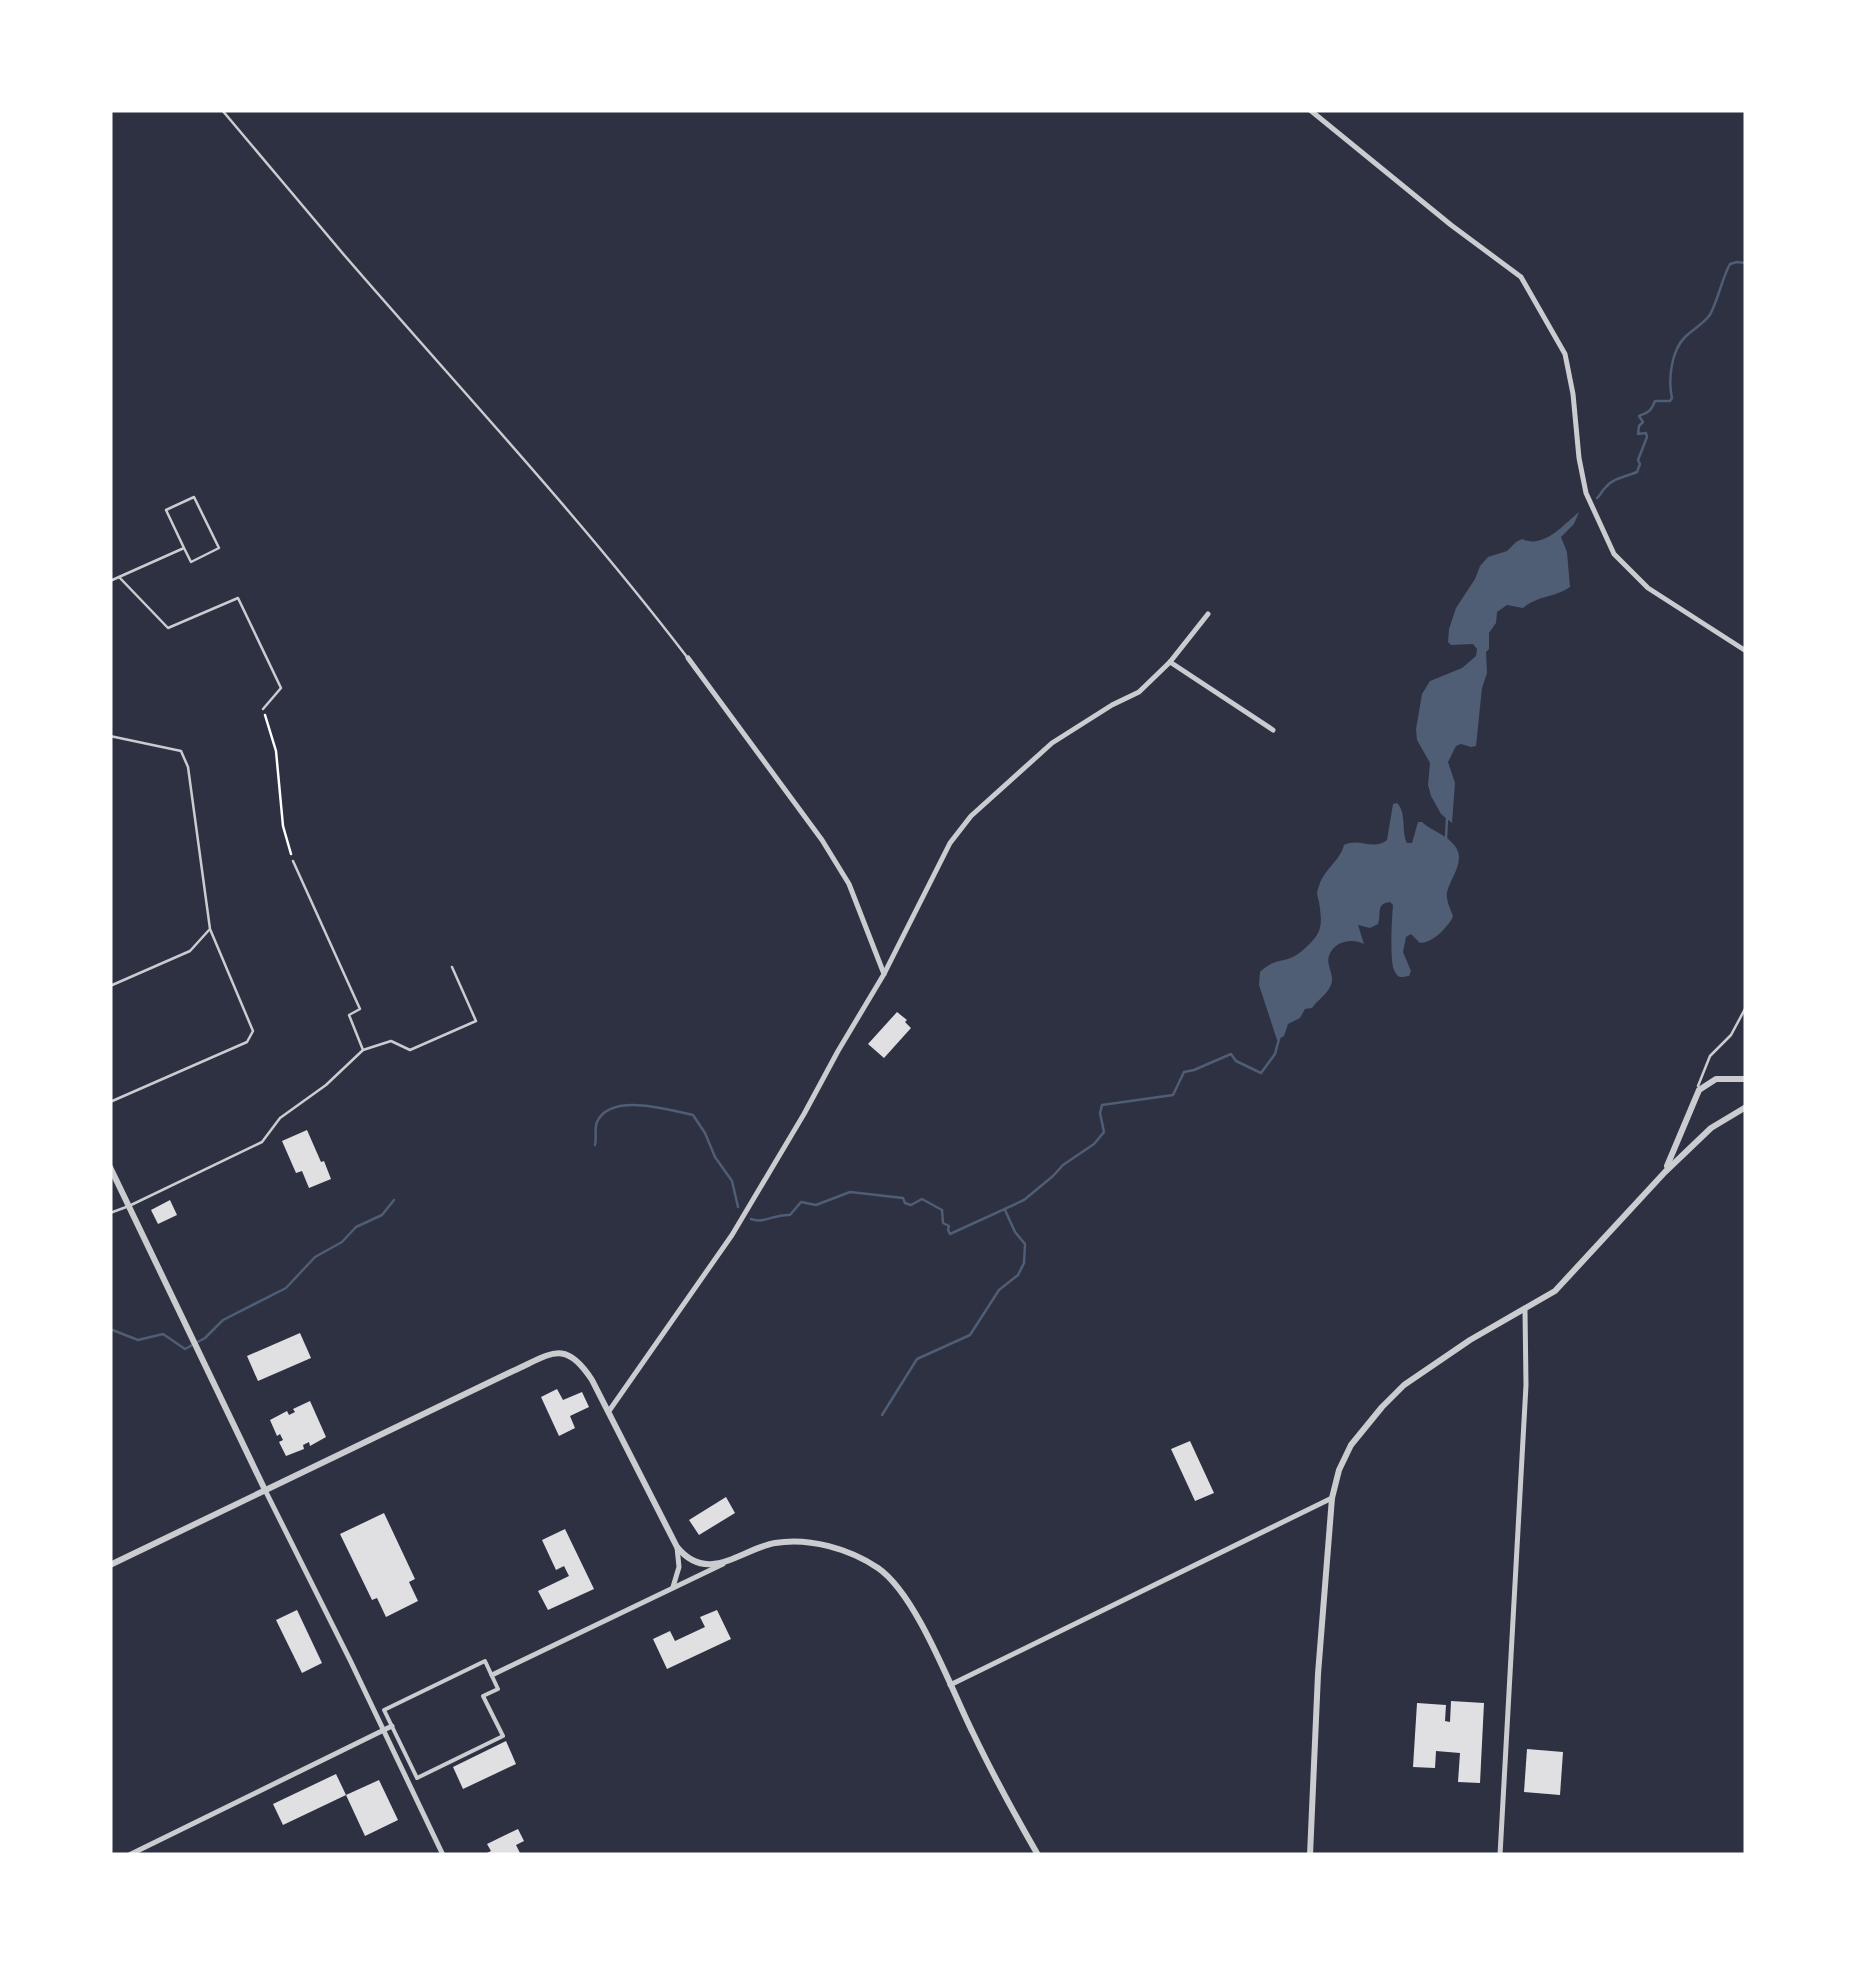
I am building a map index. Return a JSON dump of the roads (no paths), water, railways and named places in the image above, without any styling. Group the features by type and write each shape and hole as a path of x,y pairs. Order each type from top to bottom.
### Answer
{"street":[{"path":"1310,110 1521,277 1565,354 1586,493 1614,554 1648,588 1746,651"},
{"path":"608,1410 732,1235 884,974 950,843 971,816 1052,743 1140,692 1208,614"},
{"path":"688,658 850,884 884,974"},
{"path":"1170,662 1273,730"},
{"path":"1664,1172 1699,1090 1716,1079 1746,1079"},
{"path":"1310,1855 1318,1674 1332,1498 1351,1445 1404,1385 1470,1340 1554,1291 1664,1172 1711,1128 1746,1108"},
{"path":"110,1167 443,1855"},
{"path":"1500,1855 1526,1385 1525,1310"},
{"path":"110,1564 554,1353 569,1355 580,1362 608,1410 677,1547 679,1567 674,1588"},
{"path":"950,1685 1332,1498"},
{"path":"492,1676 760,1547 794,1541 844,1551 868,1562 904,1595 1038,1855"},
{"path":"677,1547 690,1558 725,1563"},
{"path":"485,1662 498,1689 483,1696 503,1736 417,1778 392,1726 384,1710 485,1662"},
{"path":"130,1855 392,1726"}],"lane":[{"path":"222,110 509,440 688,658"},
{"path":"194,498 219,548 191,562 184,548 166,510 194,498"},
{"path":"110,582 184,548"},
{"path":"118,577 168,628 238,598 280,688 263,709"},
{"path":"110,736 181,750 188,767 210,929 253,1030 247,1042 110,1102"},
{"path":"292,861 360,1009 349,1014 363,1050"},
{"path":"110,986 190,952 210,929"},
{"path":"110,1213 262,1142 280,1118 326,1085 363,1050 392,1041 410,1050 476,1021 452,968"},
{"path":"1692,1102 1710,1056 1730,1035 1746,1007"}],"water":[{"path":"1579,512 1561,537 1567,552 1570,587 1523,608 1507,605 1497,612 1486,652 1487,673 1476,746 1456,746 1448,762 1455,783 1452,823 1441,814 1431,796 1430,763 1417,740 1416,729 1422,694 1430,681 1462,668 1476,656 1473,644 1448,642 1456,608 1488,557 1507,551 1522,539 1545,538"},
{"path":"1397,803 1407,843 1412,843 1418,822 1422,822 1448,839 1458,852 1447,892 1452,919 1430,940 1420,943 1411,934 1406,937 1403,952 1411,971 1409,976 1400,977 1392,960 1393,905 1382,905 1378,924 1370,928 1358,925 1364,944 1344,942 1331,951 1329,989 1312,1008 1305,1009 1300,1018 1288,1024 1284,1036 1277,1040 1259,985 1260,972 1296,955 1314,939 1321,924 1317,892 1324,875 1344,845 1387,840 1393,804"}],"waterway":[{"path":"1597,498 1613,481 1637,472 1647,437 1646,433 1638,434 1643,422 1639,416 1649,412 1655,401 1670,401 1676,350 1709,316 1730,264 1746,263"},
{"path":"1446,839 1447,817"},
{"path":"751,1219 790,1215 801,1202 816,1205 850,1192 903,1198 911,1205 922,1199 942,1210 943,1223 949,1226 950,1234 1024,1200 1094,1144 1104,1132 1102,1105 1173,1095 1184,1072 1231,1054 1236,1061 1261,1073 1275,1054 1279,1039"},
{"path":"595,1145 597,1122 614,1108 641,1105 693,1115 732,1181 738,1207"},
{"path":"110,1329 138,1340 163,1334 185,1349 205,1338 223,1320 286,1288 315,1257 342,1242 356,1227 382,1215 394,1200"},
{"path":"882,1415 917,1359 970,1335 999,1290 1018,1275 1024,1263 1025,1244 1005,1210"}]}
